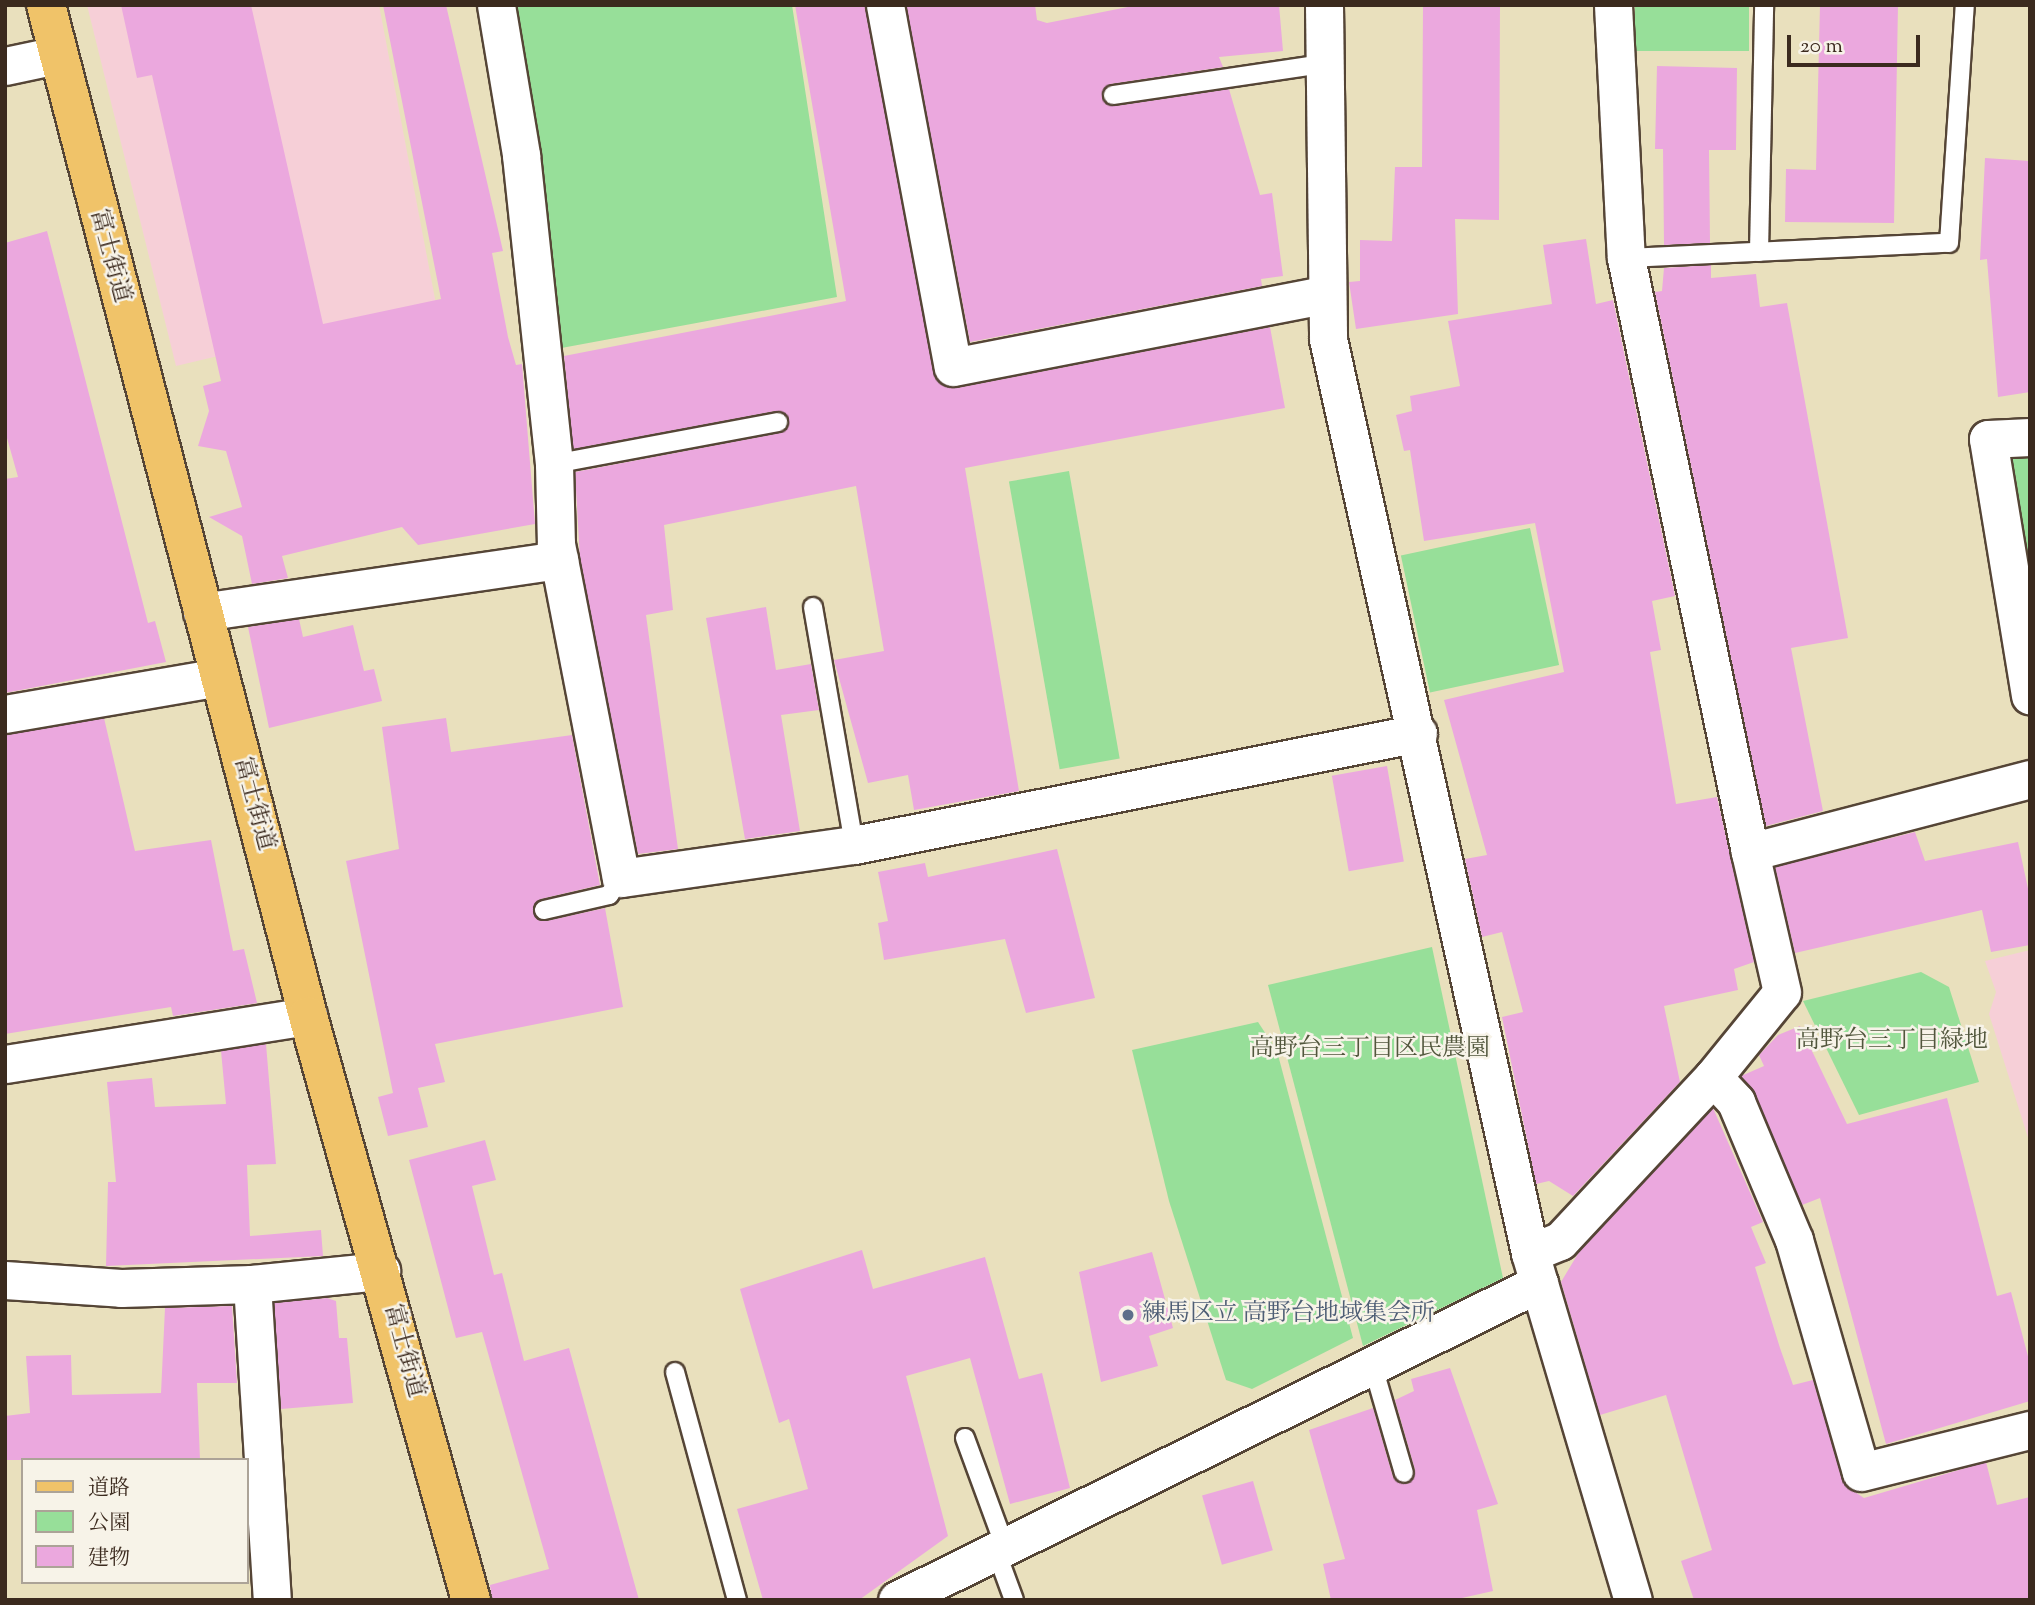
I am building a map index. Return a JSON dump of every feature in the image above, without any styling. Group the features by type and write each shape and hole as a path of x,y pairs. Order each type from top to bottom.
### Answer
{"main road":[{"name":"富士街道","path":"46,5 309,1016 471,1600"}],"street":[{"path":"496,5 521,155 554,464 559,560 621,878 854,845 1418,733"},
{"path":"885,5 953,367 1325,295"},
{"path":"1324,5 1325,295 1328,339 1418,733 1534,1268 1633,1600"},
{"path":"897,1600 1374,1370 1534,1268 1713,1077 1782,992 1750,852 1626,258 1613,5"},
{"path":"5,66 57,55"},
{"path":"2030,437 1987,439 2030,696"},
{"path":"202,612 559,560"},
{"path":"5,715 219,677"},
{"path":"1750,852 2030,779"},
{"path":"5,1064 309,1016"},
{"path":"1713,1077 1737,1102 1794,1240 1861,1472 2030,1430"},
{"path":"5,1280 121,1288 252,1284 381,1270"},
{"path":"252,1284 272,1600"}],"lane":[{"path":"1759,252 1764,5"},
{"path":"1626,258 1949,243 1965,5"},
{"path":"1113,95 1324,64"},
{"path":"554,464 778,422"},
{"path":"813,607 854,845"},
{"path":"544,911 610,895 621,878"},
{"path":"1374,1370 1404,1473"},
{"path":"675,1372 737,1600"},
{"path":"965,1438 1001,1549 1014,1600"}],"shaded area":[{"path":"87,5 379,5 436,304 176,366"},
{"path":"2030,950 2030,1144 1989,1014 1996,992 1985,961"}],"green space":[{"path":"509,5 792,5 837,297 556,349 549,218"},
{"path":"1635,5 1749,5 1749,51 1635,51"},
{"path":"2019,448 2030,448 2030,604 2007,460"},
{"path":"1069,471 1120,759 1060,769 1009,482"},
{"path":"1530,528 1559,665 1430,692 1401,555"},
{"name":"高野台三丁目区民農園","path":"1432,947 1503,1278 1363,1346 1268,985"},
{"name":"高野台三丁目緑地","path":"1921,972 1949,987 1979,1082 1859,1115 1803,1001"},
{"path":"1258,1022 1277,1051 1353,1338 1252,1389 1226,1380 1169,1201 1132,1050"}],"building":[{"path":"121,5 251,5 323,324 441,299 383,5 446,5 503,251 492,253 508,337 516,365 522,364 535,524 418,545 402,527 282,556 288,578 252,584 242,536 209,517 242,507 226,451 198,446 209,411 203,386 221,381 152,75 137,78"},
{"path":"795,5 865,5 938,381 957,388 1270,327 1285,408 965,468 1019,791 914,810 908,775 868,783 834,660 884,651 856,486 664,525 673,610 646,615 678,849 638,854 580,559 575,472 780,433 789,421 776,411 573,449 564,356 846,301"},
{"path":"906,5 1035,5 1037,20 1047,23 1138,5 1279,5 1283,51 1219,57 1223,67 1111,84 1102,96 1115,106 1229,89 1260,195 1272,193 1283,276 1261,279 1262,286 970,342"},
{"path":"1423,5 1500,5 1499,220 1455,219 1458,314 1356,329 1349,282 1360,281 1360,240 1392,241 1395,167 1422,167"},
{"path":"1820,5 1898,5 1894,223 1785,222 1786,169 1816,170"},
{"path":"1657,66 1737,68 1736,150 1709,150 1710,243 1664,245 1663,149 1655,149"},
{"path":"1985,158 2030,161 2030,392 1998,397 1987,259 1980,260"},
{"path":"47,231 148,623 155,621 166,662 5,693 5,479 18,477 5,431 5,243"},
{"path":"1586,239 1596,304 1613,300 1675,596 1652,601 1661,650 1650,652 1676,804 1717,797 1754,962 1734,969 1738,990 1664,1006 1680,1082 1573,1196 1549,1181 1536,1184 1502,1017 1523,1012 1502,932 1482,937 1465,859 1487,855 1444,700 1564,672 1535,523 1424,541 1410,450 1404,451 1396,415 1412,411 1410,396 1460,386 1448,321 1552,304 1543,245"},
{"path":"1711,265 1711,278 1756,274 1760,307 1787,303 1848,638 1791,648 1823,811 1766,826 1655,292 1662,291 1664,268"},
{"path":"766,607 776,670 811,664 819,710 781,715 800,831 745,839 706,618"},
{"path":"299,619 303,637 353,625 364,671 374,669 382,701 269,728 248,627"},
{"path":"104,718 135,851 211,840 233,951 244,949 257,1003 173,1016 171,1007 5,1034 5,734"},
{"path":"446,718 451,752 572,735 600,885 541,899 533,912 546,921 605,908 623,1007 435,1044 445,1082 418,1088 428,1127 388,1136 378,1097 393,1093 346,861 399,849 382,727"},
{"path":"1387,766 1404,862 1349,871 1332,776"},
{"path":"1915,832 1925,861 2018,842 2030,898 2030,945 1991,952 1982,910 1795,953 1775,867"},
{"path":"1057,849 1095,998 1026,1013 1005,939 884,960 878,923 888,921 878,872 925,863 928,877"},
{"path":"1800,1026 1847,1124 1947,1098 1997,1296 2011,1292 2030,1364 2030,1401 1886,1444 1820,1198 1802,1205 1755,1094 1741,1076 1764,1066 1759,1055 1778,1035"},
{"path":"266,1044 276,1164 247,1165 250,1236 321,1230 323,1256 106,1266 108,1182 116,1182 107,1082 152,1078 155,1107 226,1104 221,1051"},
{"path":"1713,1108 1763,1222 1751,1227 1766,1263 1755,1267 1793,1385 1813,1380 1846,1486 1864,1498 1986,1462 1997,1505 2030,1497 2030,1600 1694,1600 1681,1561 1712,1550 1666,1395 1600,1415 1561,1282 1579,1252"},
{"path":"485,1140 496,1180 472,1186 494,1275 502,1273 524,1361 569,1348 639,1600 492,1600 490,1585 549,1569 482,1332 456,1338 409,1160"},
{"path":"862,1250 873,1289 985,1257 1019,1379 1042,1373 1070,1488 1010,1504 970,1358 906,1376 948,1536 859,1600 763,1600 737,1509 808,1489 789,1419 779,1423 740,1289"},
{"path":"1152,1252 1173,1328 1149,1336 1158,1366 1101,1382 1079,1272"},
{"path":"327,1298 336,1301 339,1338 347,1338 353,1403 281,1409 274,1303"},
{"path":"232,1306 237,1383 197,1383 200,1458 5,1460 5,1416 30,1413 26,1356 71,1355 72,1395 161,1393 165,1308"},
{"path":"1450,1368 1498,1504 1477,1510 1493,1591 1453,1600 1331,1600 1323,1564 1345,1559 1309,1430 1373,1408 1393,1477 1408,1484 1415,1470 1395,1400 1414,1391 1411,1379"},
{"path":"1253,1481 1273,1550 1222,1565 1202,1496"}],"place":[{"name":"練馬区立 高野台地域集会所","path":"1128,1315"}]}
